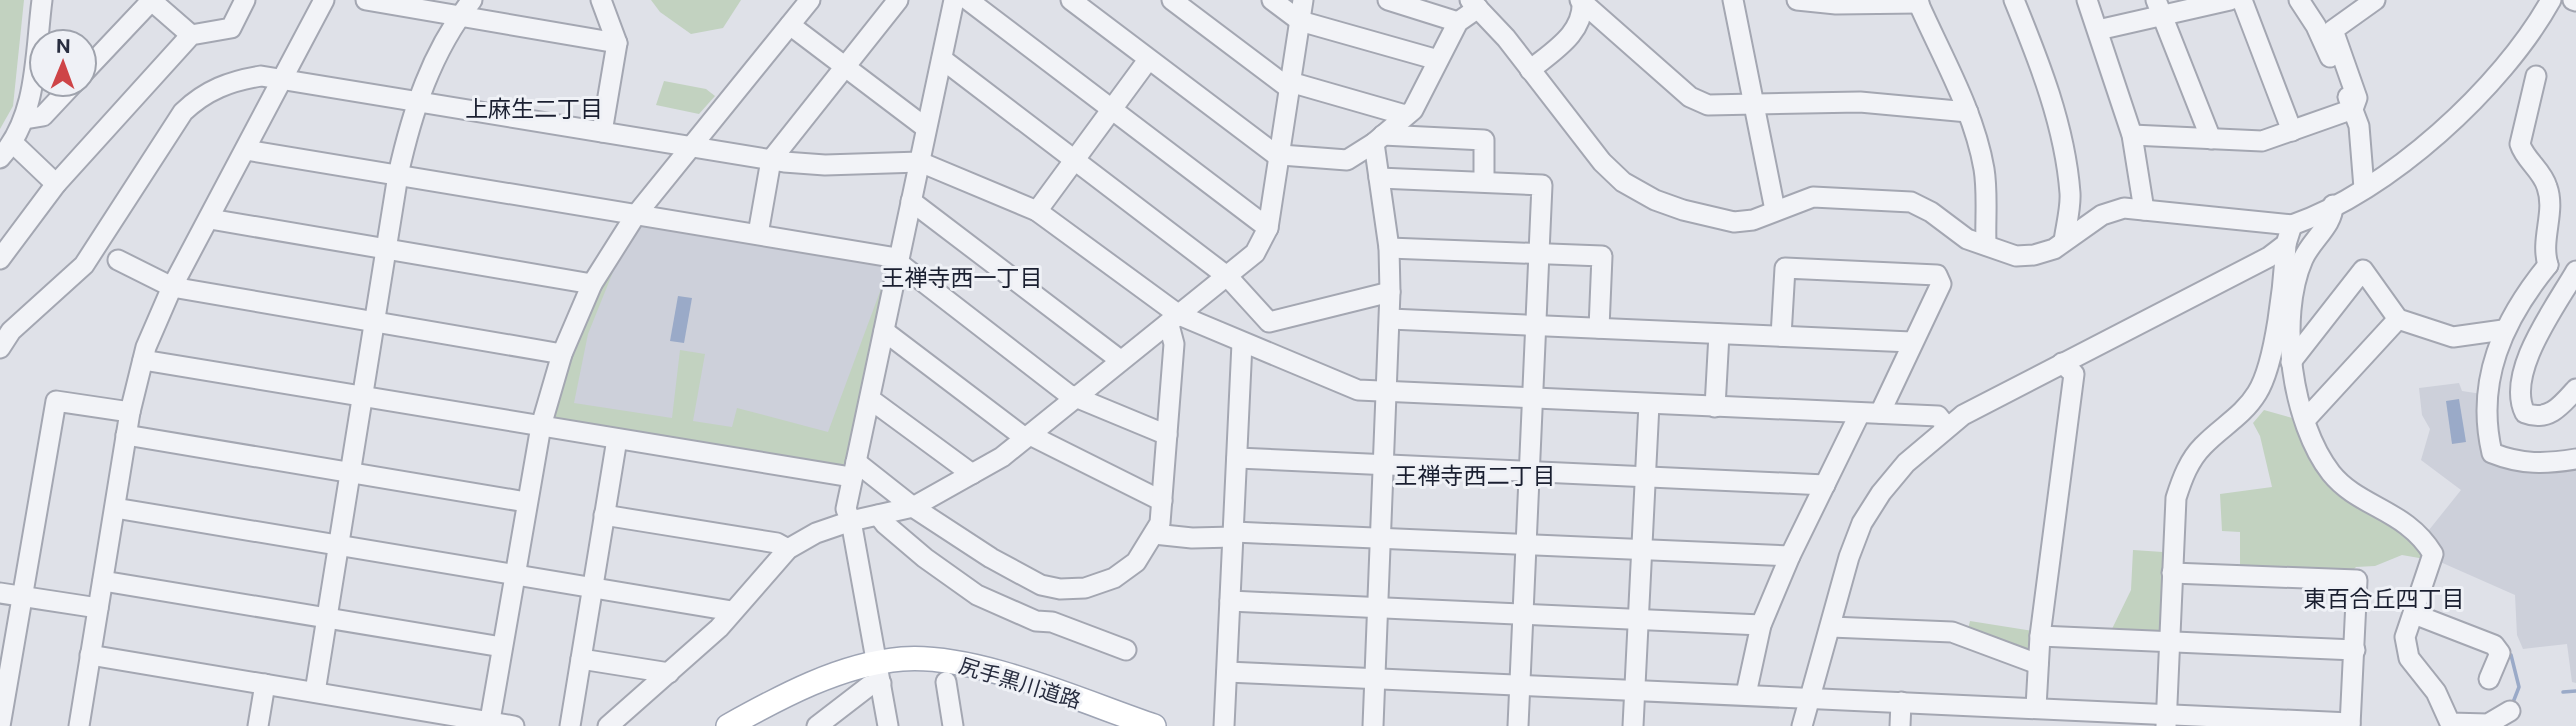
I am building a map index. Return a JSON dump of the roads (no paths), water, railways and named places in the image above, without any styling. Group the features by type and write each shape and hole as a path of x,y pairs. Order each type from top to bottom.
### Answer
{"main road":[{"name":"尻手黒川道路","path":"728,726 800,688 879,673 902,659 938,659 971,664 1154,726"}],"street":[{"path":"42,0 31,97 25,119 7,150 56,184"},
{"path":"0,259 56,184 191,35 231,28 245,0"},
{"path":"79,726 130,412 143,360 172,288 324,0"},
{"path":"366,0 617,43"},
{"path":"314,692 398,175 417,101 438,51 472,0"},
{"path":"601,0 617,43 602,132"},
{"path":"490,724 541,426 562,354 592,284 635,216 810,0"},
{"path":"758,234 771,160 898,0"},
{"path":"888,726 851,521 846,509 954,0"},
{"path":"968,0 1268,228"},
{"path":"1172,0 1290,85 1405,115"},
{"path":"1272,0 1300,21 1438,60"},
{"path":"608,726 719,628 788,549 816,533 851,521 913,507 1002,457 1255,253 1268,228 1303,0"},
{"path":"1388,0 1458,22"},
{"path":"1733,0 1775,210"},
{"path":"1797,0 1836,4 1918,2 1968,112 1985,172 1986,244"},
{"path":"2014,0 2035,51 2061,137 2070,195 2064,241"},
{"path":"2087,0 2132,135 2144,209"},
{"path":"2098,30 2159,8 2231,0"},
{"path":"2242,0 2292,131"},
{"path":"2299,0 2316,26 2360,125 2364,188"},
{"path":"2132,135 2262,141 2353,109 2357,99 2333,30 2375,0"},
{"path":"1084,4 1149,60 1280,157 1347,160 1378,139 1420,100 1458,22 1474,4 1602,162 1623,182 1655,200 1713,219 1734,222 1753,220 1813,197 1911,202 1931,212 1967,239 2016,256 2034,255 2054,249 2102,215 2124,208 2292,225 2364,188 2431,142 2510,58 2537,26 2551,0"},
{"path":"98,57 152,1 191,35"},
{"path":"1582,1 1690,97 1708,105 1860,102 1968,112"},
{"path":"1530,70 1573,34 1582,15 1582,1"},
{"path":"2159,8 2211,139"},
{"path":"790,25 926,128"},
{"path":"942,59 1227,277 1269,322 1390,292"},
{"path":"1037,211 1149,60"},
{"path":"0,348 6,326 84,265 183,112 199,97 218,87 261,76 771,160 825,165 920,162 1037,211 1174,320 1242,343 1350,388 1386,392 1938,416 1947,427"},
{"path":"2536,76 2520,144 2522,152 2547,187 2549,209 2545,253 2549,265"},
{"path":"25,119 43,116 60,98"},
{"path":"1373,726 1390,319 1389,248 1378,139"},
{"path":"1378,139 1484,141 1484,181"},
{"path":"246,150 891,257 1069,394 1167,435"},
{"path":"1380,178 1542,185 1518,726"},
{"path":"911,201 1120,360"},
{"path":"2333,205 2333,218 2310,245 2302,261 2291,316 2291,362 2295,390 2318,455 2334,477 2418,531 2433,554 2405,637 2409,658 2436,692 2450,723 2488,724 2510,710"},
{"path":"210,219 592,284"},
{"path":"2167,720 2175,507 2186,471 2202,446 2247,405 2266,373 2285,273 2286,244 2292,225"},
{"path":"1802,726 1849,557 1863,523 1881,493 1906,463 1947,427 1971,411 2269,257 2286,244"},
{"path":"1389,248 1602,256 1600,328"},
{"path":"118,260 172,288 562,354"},
{"path":"2549,265 2562,264 2576,271 2529,354 2522,375 2521,405 2525,413 2536,418 2547,415 2560,407 2576,389"},
{"path":"2549,265 2503,330 2487,394 2488,436 2492,453 2513,462 2540,465 2576,459"},
{"path":"1781,336 1785,268 1937,275 1941,284 1911,342 1880,413"},
{"path":"2291,362 2363,270 2398,319 2453,337 2503,330"},
{"path":"1390,319 1911,342"},
{"path":"2306,419 2398,319"},
{"path":"143,360 617,439 853,469 991,558 1041,585 1060,589 1085,588 1114,578 1136,562 1160,523 1174,320"},
{"path":"884,331 1027,437 1162,501"},
{"path":"1715,407 1719,334"},
{"path":"1224,726 1242,343"},
{"path":"2036,707 2040,636 2074,374 2062,363"},
{"path":"870,399 972,474"},
{"path":"1,726 4,687 23,596 56,401 130,412"},
{"path":"1633,726 1649,404"},
{"path":"1746,694 1760,625 1790,556 1860,413"},
{"path":"126,435 526,502"},
{"path":"570,726 617,439"},
{"path":"1237,458 1825,485"},
{"path":"114,508 732,611"},
{"path":"604,515 777,543 788,549"},
{"path":"878,515 884,524 925,558 1004,609 1035,621 1052,622 1126,650"},
{"path":"1154,534 1192,538 1234,534 1379,538 1790,556"},
{"path":"1227,672 2036,707 2167,720 2350,724 2357,580 2172,573"},
{"path":"103,581 502,647"},
{"path":"0,593 98,608"},
{"path":"1230,601 1760,625"},
{"path":"2414,614 2494,645 2500,653 2498,671"},
{"path":"1831,627 1952,632 2038,664"},
{"path":"2040,636 2355,650"},
{"path":"90,655 514,726"},
{"path":"581,659 669,673"},
{"path":"819,725 879,673"},
{"path":"946,682 953,726"},
{"path":"258,726 265,684"},
{"path":"1900,726 1901,702"}],"water":[{"path":"678,296 692,298 684,343 670,341"},
{"path":"2459,399 2466,442 2452,444 2446,401"}],"waterway":[{"path":"2511,655 2519,687 2512,705"},
{"path":"2563,692 2576,691"}],"district":[{"name":"上麻生二丁目","path":"534,108"},
{"name":"王禅寺西一丁目","path":"962,277"},
{"name":"王禅寺西二丁目","path":"1475,475"},
{"name":"東百合丘四丁目","path":"2384,598"}]}
